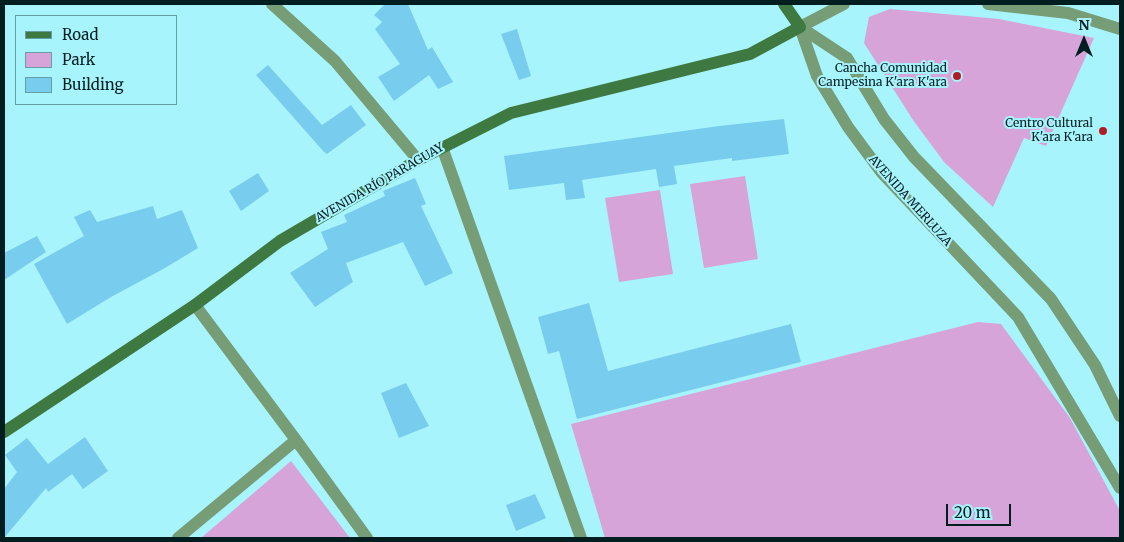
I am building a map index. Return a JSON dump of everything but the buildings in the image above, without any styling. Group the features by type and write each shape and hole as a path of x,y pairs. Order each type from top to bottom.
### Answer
{"main road":[{"path":"784,4 800,27"},
{"name":"AVENIDA RÍO PARAGUAY","path":"4,432 195,305 280,241 442,147 512,114 750,54 800,27"}],"street":[{"path":"272,4 335,60 418,160"},
{"path":"844,4 800,27 847,58 884,119 914,157 1050,299 1095,365 1120,416"},
{"path":"988,4 1068,13 1120,29"},
{"name":"AVENIDA MERLUZA","path":"800,27 817,76 848,126 882,173 1018,317 1120,488"},
{"path":"442,147 581,538"},
{"path":"195,305 367,538"},
{"path":"178,538 296,440"}],"green space":[{"path":"890,9 999,19 1094,38 1046,146 1024,138 993,207 944,162 913,120 864,43 869,17"},
{"path":"745,176 758,259 704,268 690,184"},
{"path":"660,190 673,274 619,282 605,198"},
{"path":"978,322 1001,324 1070,418 1120,511 1120,538 605,538 571,424"},
{"path":"291,461 350,538 201,538"}],"place":[{"name":"Cancha Comunidad Campesina K'ara K'ara","path":"957,76"},
{"name":"Centro Cultural K'ara K'ara","path":"1103,131"}]}
